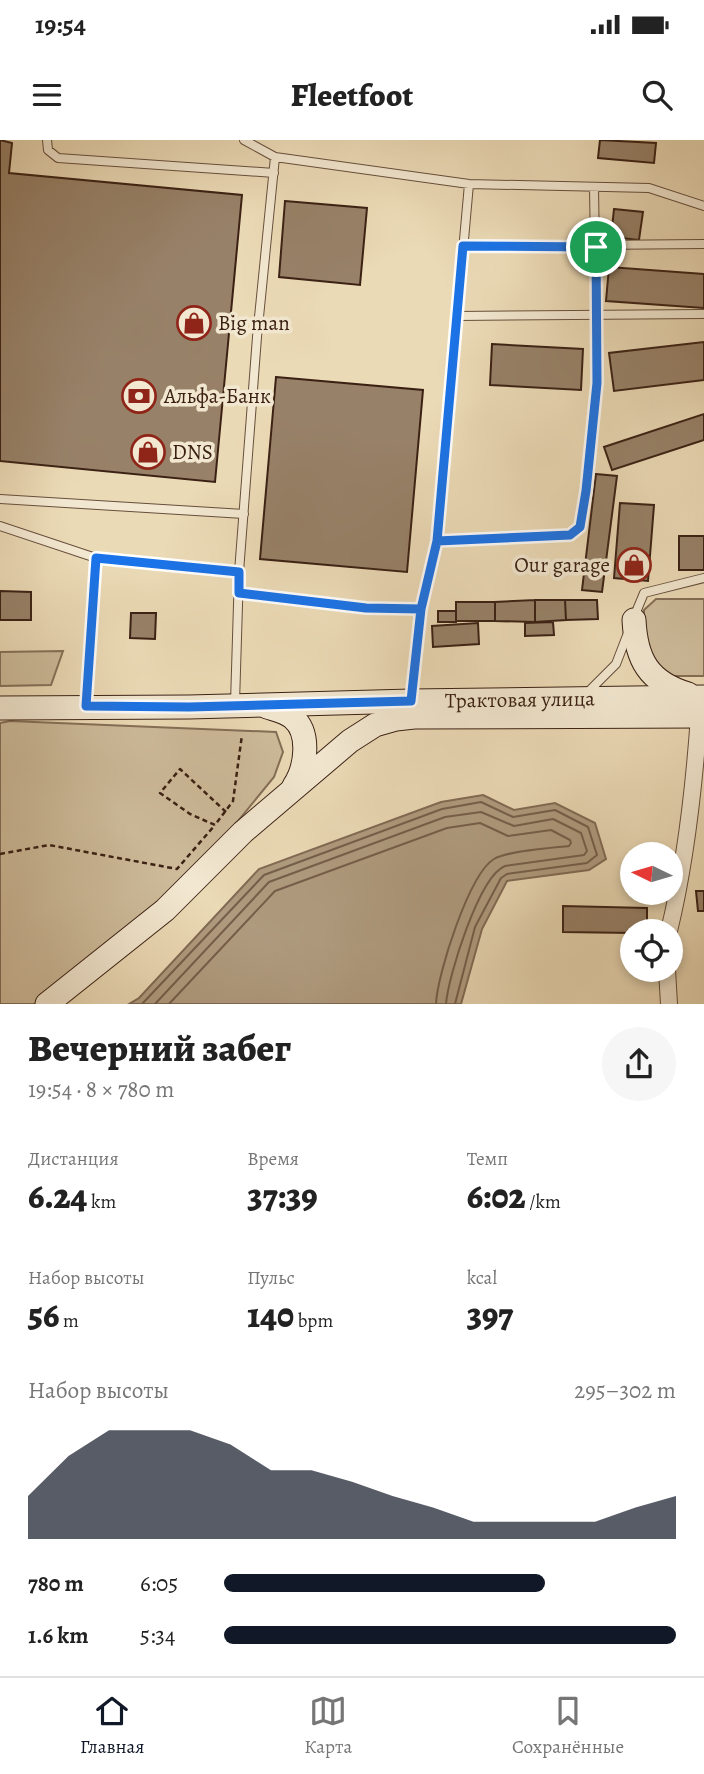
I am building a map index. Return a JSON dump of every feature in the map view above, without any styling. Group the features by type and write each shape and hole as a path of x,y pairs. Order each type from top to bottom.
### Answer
{"main road":[{"path":"634,620 638,651 643,665 672,689 701,707"},
{"name":"Трактовая улица","path":"413,709 581,698 701,707"},
{"name":"Трактовая улица","path":"0,708 246,705 413,709 701,707"},
{"path":"246,705 288,714 301,728 304,736 302,770 294,786"},
{"path":"47,1004 164,910 294,786 366,729 413,709"}],"street":[{"path":"672,919 694,777 701,707"},
{"path":"668,982 669,1004"}],"lane":[{"path":"47,140 48,150 58,158 274,173"},
{"path":"244,140 275,157 469,184 649,188 704,206"},
{"path":"246,705 239,572 275,157"},
{"path":"413,709 421,609 437,541 469,184"},
{"path":"437,541 570,535 580,527 597,383 594,187"},
{"path":"463,246 596,247 704,244"},
{"path":"457,316 597,317 704,314"},
{"path":"0,499 244,514"},
{"path":"0,526 96,558 239,572"},
{"path":"86,706 96,558"},
{"path":"581,698 616,664 644,593 704,578"},
{"path":"239,593 366,608 421,609"}],"path":[{"path":"0,853 48,845 177,869 233,801 242,734"},
{"path":"215,825 190,814 160,793 180,769 226,812"}],"shaded area":[{"path":"656,599 704,599 704,676 668,676 644,649 644,610"},
{"path":"63,651 51,685 0,686 0,652"},
{"path":"10,721 276,732 283,752 274,777 165,910 38,1004 0,1004 0,723"}],"water":[{"path":"483,795 514,810 555,803 595,823 606,859 589,870 507,881 482,929 461,1004 129,1004 139,998 259,869 441,802"}],"building":[{"path":"0,140 12,143 9,173 242,195 215,482 0,461"},
{"path":"600,140 656,143 654,163 598,158"},
{"path":"285,201 367,208 360,285 279,277"},
{"path":"614,209 643,212 639,240 611,237"},
{"path":"609,267 704,274 704,308 606,301"},
{"path":"704,342 704,380 614,391 609,353"},
{"path":"492,344 583,349 581,390 490,385"},
{"path":"276,377 423,390 407,572 260,559"},
{"path":"704,414 704,440 612,470 604,447"},
{"path":"596,474 617,476 602,592 582,590"},
{"path":"620,503 654,505 648,581 614,578"},
{"path":"679,536 704,536 704,570 679,570"},
{"path":"0,591 31,592 31,620 0,620"},
{"path":"535,600 565,600 566,620 535,622"},
{"path":"535,600 535,622 495,621 495,602"},
{"path":"565,600 597,600 598,619 566,620"},
{"path":"456,602 495,602 495,621 456,621"},
{"path":"438,611 456,611 456,622 438,622"},
{"path":"131,613 156,613 155,639 130,638"},
{"path":"553,622 554,635 525,636 525,623"},
{"path":"478,623 479,644 433,647 432,626"},
{"path":"696,891 704,891 704,911 698,911"},
{"path":"563,906 647,908 647,919 620,919 620,933 563,932"}],"place":[{"name":"Big man","path":"194,323"},
{"name":"Альфа-Банк","path":"139,396"},
{"name":"DNS","path":"148,452"},
{"name":"Our garage","path":"634,565"}],"route":[{"path":"596,247 463,246 437,541 421,609 366,608 239,593 239,572 96,558 86,706 189,707 411,701 421,609 437,541 570,535 580,527 597,383 596,247"}]}
